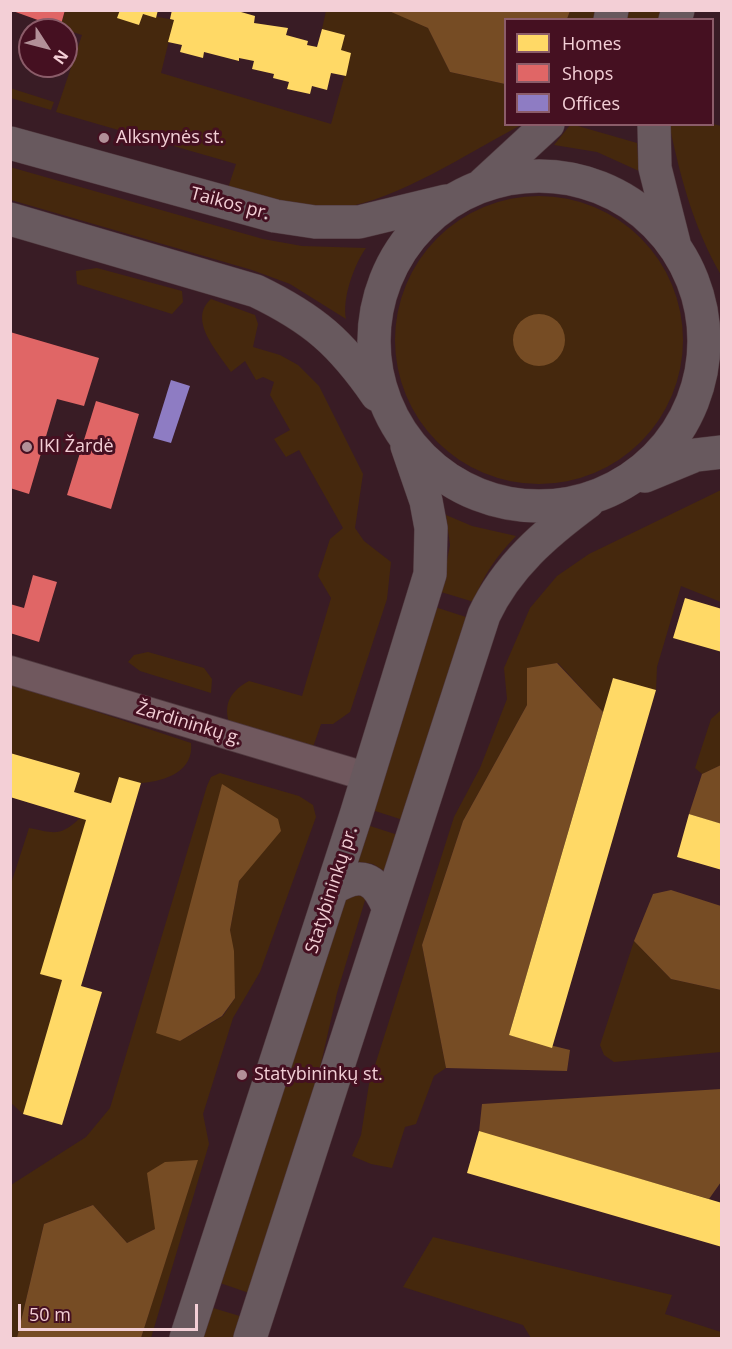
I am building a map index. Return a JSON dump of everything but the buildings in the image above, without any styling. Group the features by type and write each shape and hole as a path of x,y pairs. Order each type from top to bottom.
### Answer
{"main road":[{"path":"482,185 546,126"},
{"path":"250,1338 474,643 495,592 511,570 550,530 644,468 667,447 684,421 696,393 703,363 705,332 700,301 682,258 655,168 654,126"},
{"name":"Taikos pr.","path":"10,143 275,216 315,222 359,222 453,199"},
{"path":"453,199 482,185 512,177 543,175 573,178 593,184 630,202 654,221 722,314"},
{"name":"Statybininkų pr.","path":"186,1338 368,777 430,574 431,528 426,501 379,383 374,353 374,323 380,293 392,265 408,239 429,217 453,199"},
{"path":"10,219 256,291 288,307 317,326 349,356 424,460 448,480 475,494 504,503 534,507 565,505 608,491 696,455 722,452"},
{"path":"332,889 346,880 370,880 380,888 388,907"}],"street":[{"name":"Žardininkų g.","path":"10,670 368,777"}],"shaded area":[{"path":"389,10 428,28 450,72 504,84 504,126 519,126 409,185 363,203 329,209 284,203 227,191 236,164 56,112 67,78 78,78 78,47 82,35 78,34 78,18 63,18 65,11 120,11 118,18 139,25 143,14 174,20 161,73 331,124 351,53 341,50 345,35 322,29 326,11"},
{"path":"389,11 570,11 567,18 504,18 504,84 450,72 428,28"},
{"path":"570,11 598,11 595,18 568,18"},
{"path":"629,11 662,11 659,18 627,18"},
{"path":"10,88 54,102 51,110 11,98"},
{"path":"569,126 578,126 637,143 639,171 597,152 554,145"},
{"path":"670,126 721,126 721,275 690,206"},
{"path":"10,167 263,239 302,246 366,248 350,282 346,301 346,319 290,284 252,270 11,200"},
{"path":"539,196 567,199 594,207 619,220 641,238 659,260 672,285 680,312 683,340 680,368 672,395 659,420 641,442 619,460 594,473 567,481 539,484 511,481 484,473 459,460 437,442 419,420 406,395 398,368 395,340 398,312 406,285 419,260 437,238 459,220 484,207 511,199"},
{"path":"97,268 182,291 183,302 172,314 77,284 76,271"},
{"path":"211,299 255,315 258,324 253,347 280,355 298,365 319,386 363,474 355,528 364,541 391,562 387,599 350,712 333,724 321,724 313,747 229,722 227,709 230,698 249,681 302,696 331,598 318,576 330,539 343,528 299,450 286,457 274,439 290,430 270,395 274,382 263,377 256,380 245,361 231,372 207,336 202,316 204,307"},
{"path":"534,314 544,314 554,318 561,325 565,340 561,355 554,362 544,366 534,366 524,362 517,355 513,345 513,335 517,325 524,318"},
{"path":"721,490 721,602 681,586 657,667 656,690 613,678 603,712 558,663 528,668 527,705 463,821 422,945 446,1068 434,1076 416,1124 405,1127 392,1168 371,1164 352,1156 361,1135 369,1084 454,817 480,768 507,699 504,668 530,608 557,576 589,554"},
{"path":"446,515 472,526 516,536 491,567 474,602 441,592 450,545"},
{"path":"435,607 469,618 403,820 372,810"},
{"path":"148,652 204,668 212,679 211,693 140,671 128,662 134,655"},
{"path":"557,663 603,712 509,1035 570,1050 567,1071 446,1068 422,945 463,821 527,705 527,668"},
{"path":"10,683 191,743 188,761 177,773 160,780 139,783 119,777 111,803 74,792 80,773 11,753"},
{"path":"721,710 721,765 702,774 695,768 711,719"},
{"path":"721,765 721,824 689,814 702,774"},
{"path":"220,773 299,796 313,805 316,817 260,972 233,1018 203,1114 209,1144 151,1338 141,1338 197,1160 155,1229 127,1243 93,1205 44,1224 17,1338 11,1338 11,1185 86,1137 110,1108 211,777","holes":["222,785 253,862 239,881 230,930 235,998 223,1016 180,1041 209,837"]},
{"path":"222,784 278,819 281,831 239,881 230,930 234,951 235,998 222,1016 180,1041 156,1033"},
{"path":"80,818 86,820 41,974 62,980 23,1114 11,1103 10,887 29,828 57,832"},
{"path":"367,825 398,835 386,872 373,864 355,861"},
{"path":"671,890 721,906 721,990 671,979 634,941 653,894"},
{"path":"345,893 366,897 337,993 315,1090 249,1293 220,1283"},
{"path":"634,941 671,979 721,990 721,1052 614,1062 604,1055 600,1045"},
{"path":"721,1089 721,1182 709,1199 479,1132 482,1104"},
{"path":"198,1160 141,1338 17,1338 44,1224 93,1205 127,1243 155,1229 147,1173 165,1162"},
{"path":"433,1237 672,1295 665,1314 721,1332 721,1338 531,1338 523,1325 403,1287"},
{"path":"213,1308 243,1317 236,1338 203,1338"}],"place":[{"name":"Alksnynės st.","path":"104,138"},
{"name":"IKI Žardė","path":"27,447"},
{"name":"Statybininkų st.","path":"242,1075"}]}
